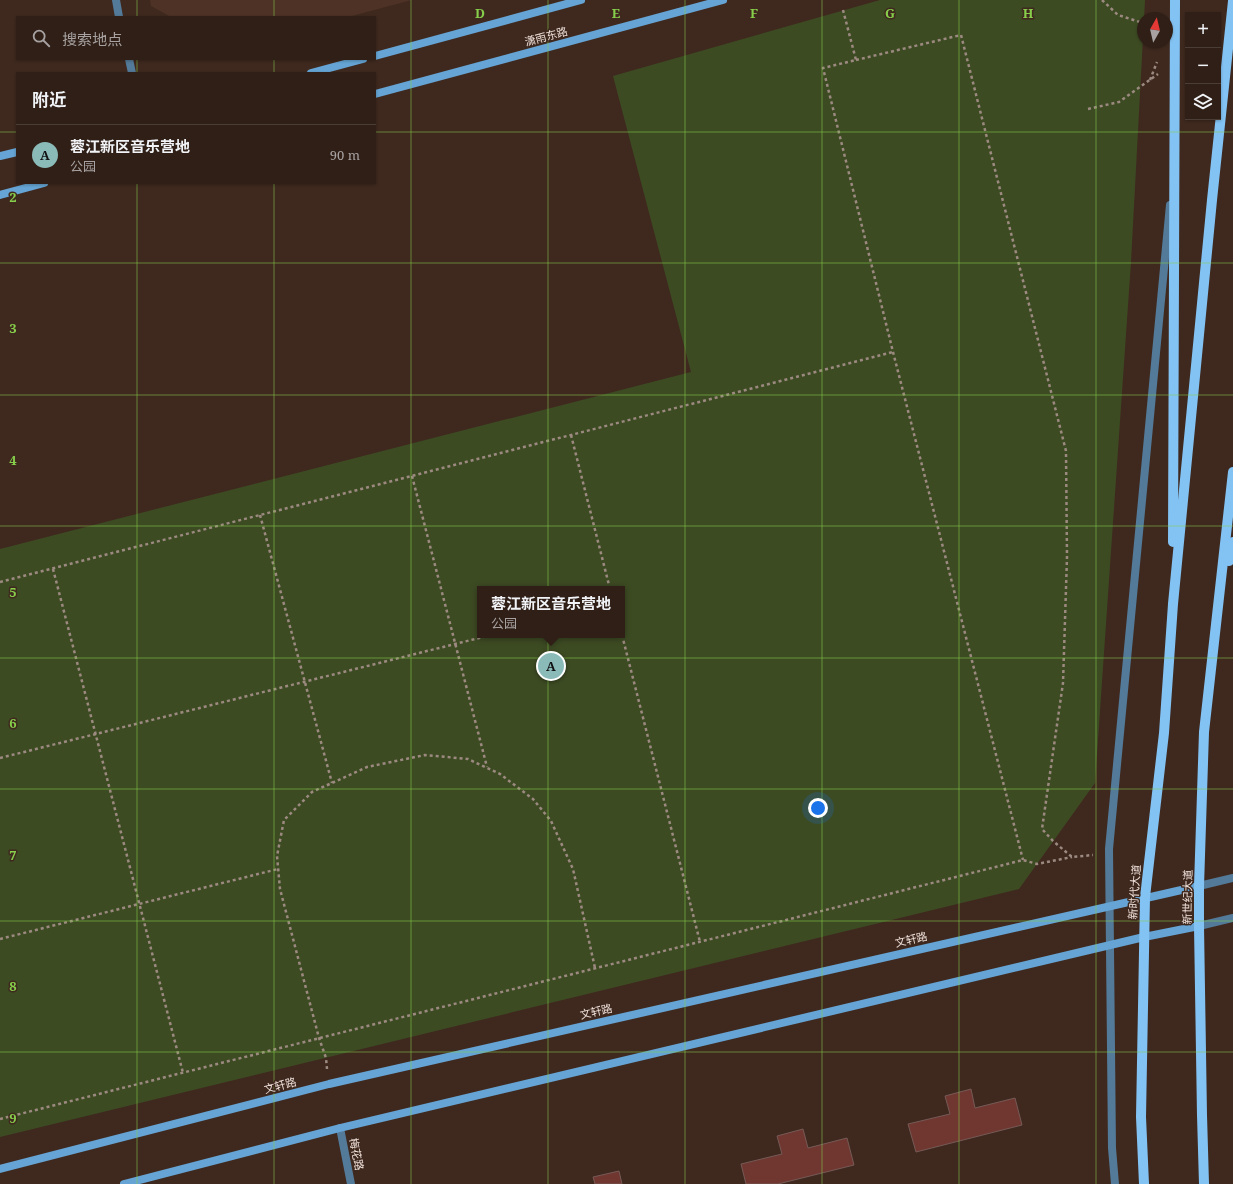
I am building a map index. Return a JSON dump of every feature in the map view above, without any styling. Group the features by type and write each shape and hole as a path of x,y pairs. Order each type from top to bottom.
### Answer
{"main road":[{"path":"376,56 581,0"},
{"name":"潇雨东路","path":"376,94 723,0"},
{"path":"1173,604 1175,0"},
{"path":"1173,604 1233,0"},
{"path":"315,72 359,60"},
{"path":"0,156 16,152"},
{"path":"0,195 40,184"},
{"path":"1217,611 1233,472"},
{"path":"1217,611 1233,542"},
{"name":"新时代大道","path":"1144,1184 1141,1117 1144,897 1164,733 1173,604"},
{"name":"新世纪大道","path":"1204,1184 1199,886 1204,732 1217,611"},
{"name":"文轩路","path":"0,1170 329,1084 1144,897 1199,886"},
{"path":"124,1184 340,1128 1144,937 1199,926"}],"street":[{"path":"116,0 119,16"},
{"path":"129,60 132,72"},
{"path":"1115,1184 1112,1148 1109,854 1175,157"},
{"path":"1199,886 1233,878"},
{"path":"1199,926 1233,918"},
{"name":"梅花路","path":"340,1128 351,1184"}],"path":[{"path":"1102,0 1118,15 1137,21"},
{"path":"843,10 856,60"},
{"path":"1023,860 822,68 961,35 1066,452 1067,557 1063,683 1042,829 1053,842 1072,857"},
{"path":"1150,80 1159,56"},
{"path":"1088,109 1119,102 1163,71"},
{"path":"0,582 893,352"},
{"path":"571,435 609,586"},
{"path":"412,476 487,767"},
{"path":"260,515 332,783"},
{"path":"53,569 183,1073"},
{"path":"0,758 479,638"},
{"path":"623,638 700,942"},
{"path":"329,1084 326,1058 319,1038 280,888 277,856 284,820 312,792 367,767 425,755 468,758 500,774 533,799 551,821 573,869 595,968"},
{"path":"0,1119 1023,860 1037,864 1072,857 1109,854"},
{"path":"0,939 278,869"}],"shaded area":[{"path":"150,0 412,0 352,16 169,16 151,6"}],"green space":[{"path":"880,0 1145,0 1144,12 1137,12 1137,48 1142,48 1131,262 1095,783 1019,889 0,1137 0,549 691,372 613,76"}],"building":[{"path":"971,1089 975,1108 1015,1098 1022,1125 916,1152 908,1124 950,1114 945,1096"},
{"path":"803,1129 808,1148 847,1138 854,1165 778,1184 746,1184 741,1164 782,1154 777,1136"},
{"path":"619,1171 622,1184 595,1184 593,1177"}],"place":[{"name":"蓉江新区音乐营地","path":"551,666"}]}
